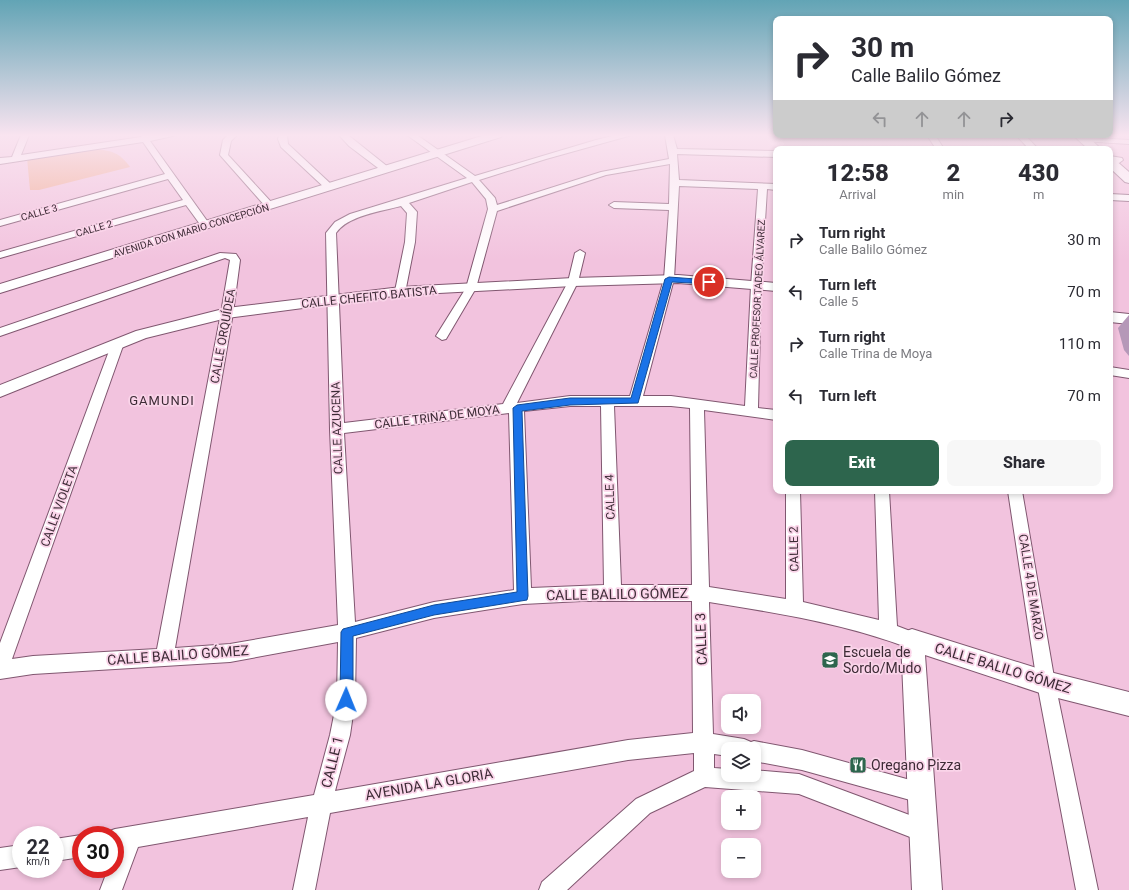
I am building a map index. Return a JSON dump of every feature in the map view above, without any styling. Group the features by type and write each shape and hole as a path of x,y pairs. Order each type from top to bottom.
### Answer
{"street":[{"name":"CALLE 3","path":"0,223 166,177"},
{"path":"172,177 206,225"},
{"path":"243,177 269,205"},
{"path":"318,177 329,187"},
{"name":"AVENIDA DON MARIO CONCEPCIÓN","path":"0,289 362,177"},
{"path":"401,291 412,225 412,212 403,203 478,177"},
{"path":"492,209 591,177"},
{"path":"634,401 669,279 674,177"},
{"path":"442,336 471,288 492,209 490,198 473,178"},
{"path":"675,183 773,187"},
{"name":"CALLE PROFESOR TADEO ÁLVAREZ","path":"751,412 756,286 763,186"},
{"path":"1113,197 1129,198"},
{"name":"CALLE 2","path":"0,255 189,201"},
{"name":"CALLE AZUCENA","path":"347,632 337,429 331,233 336,225 349,218 403,203"},
{"path":"614,205 674,207"},
{"path":"523,596 512,409 573,282 580,253"},
{"name":"CALLE ORQUÍDEA","path":"0,332 224,255 232,256 235,260 227,313 164,657"},
{"name":"CALLE CHEFITO BATISTA","path":"0,391 141,334 227,313 401,291 573,282 669,279 773,287"},
{"name":"CALLE VIOLETA","path":"0,669 118,343"},
{"path":"1113,371 1129,374"},
{"name":"CALLE 4","path":"607,401 613,592"},
{"name":"CALLE TRINA DE MOYA","path":"337,429 570,402 671,401 773,415"},
{"name":"CALLE 3","path":"697,404 704,777"},
{"name":"CALLE 2","path":"793,494 795,608"},
{"path":"882,494 888,631"},
{"name":"CALLE 4 DE MARZO","path":"1015,494 1046,683 1087,890"},
{"name":"CALLE BALILO GÓMEZ","path":"0,669 33,665 230,653 347,632 434,610 523,596 613,592 700,593 795,608 888,631 1046,683 1129,704"},
{"name":"CALLE 1","path":"304,890 322,802 340,735 346,700 347,632"},
{"path":"912,640 927,890"},
{"name":"AVENIDA LA GLORIA","path":"124,839 322,802 628,750 704,742 721,745"},
{"path":"761,752 802,760 921,793"},
{"path":"550,890 643,806 704,777 799,784 923,831"},
{"path":"0,860 12,858"},
{"path":"110,890 113,878"}],"shaded area":[{"path":"29,177 92,177 39,190 30,190"}],"place":[{"name":"Escuela de Sordo/Mudo","path":"830,660"},
{"name":"Oregano Pizza","path":"858,765"}],"district":[{"name":"GAMUNDI","path":"162,400"}],"route":[{"path":"346,700 347,632 434,610 523,596 517,408 570,402 634,401 669,279 709,282"}]}
